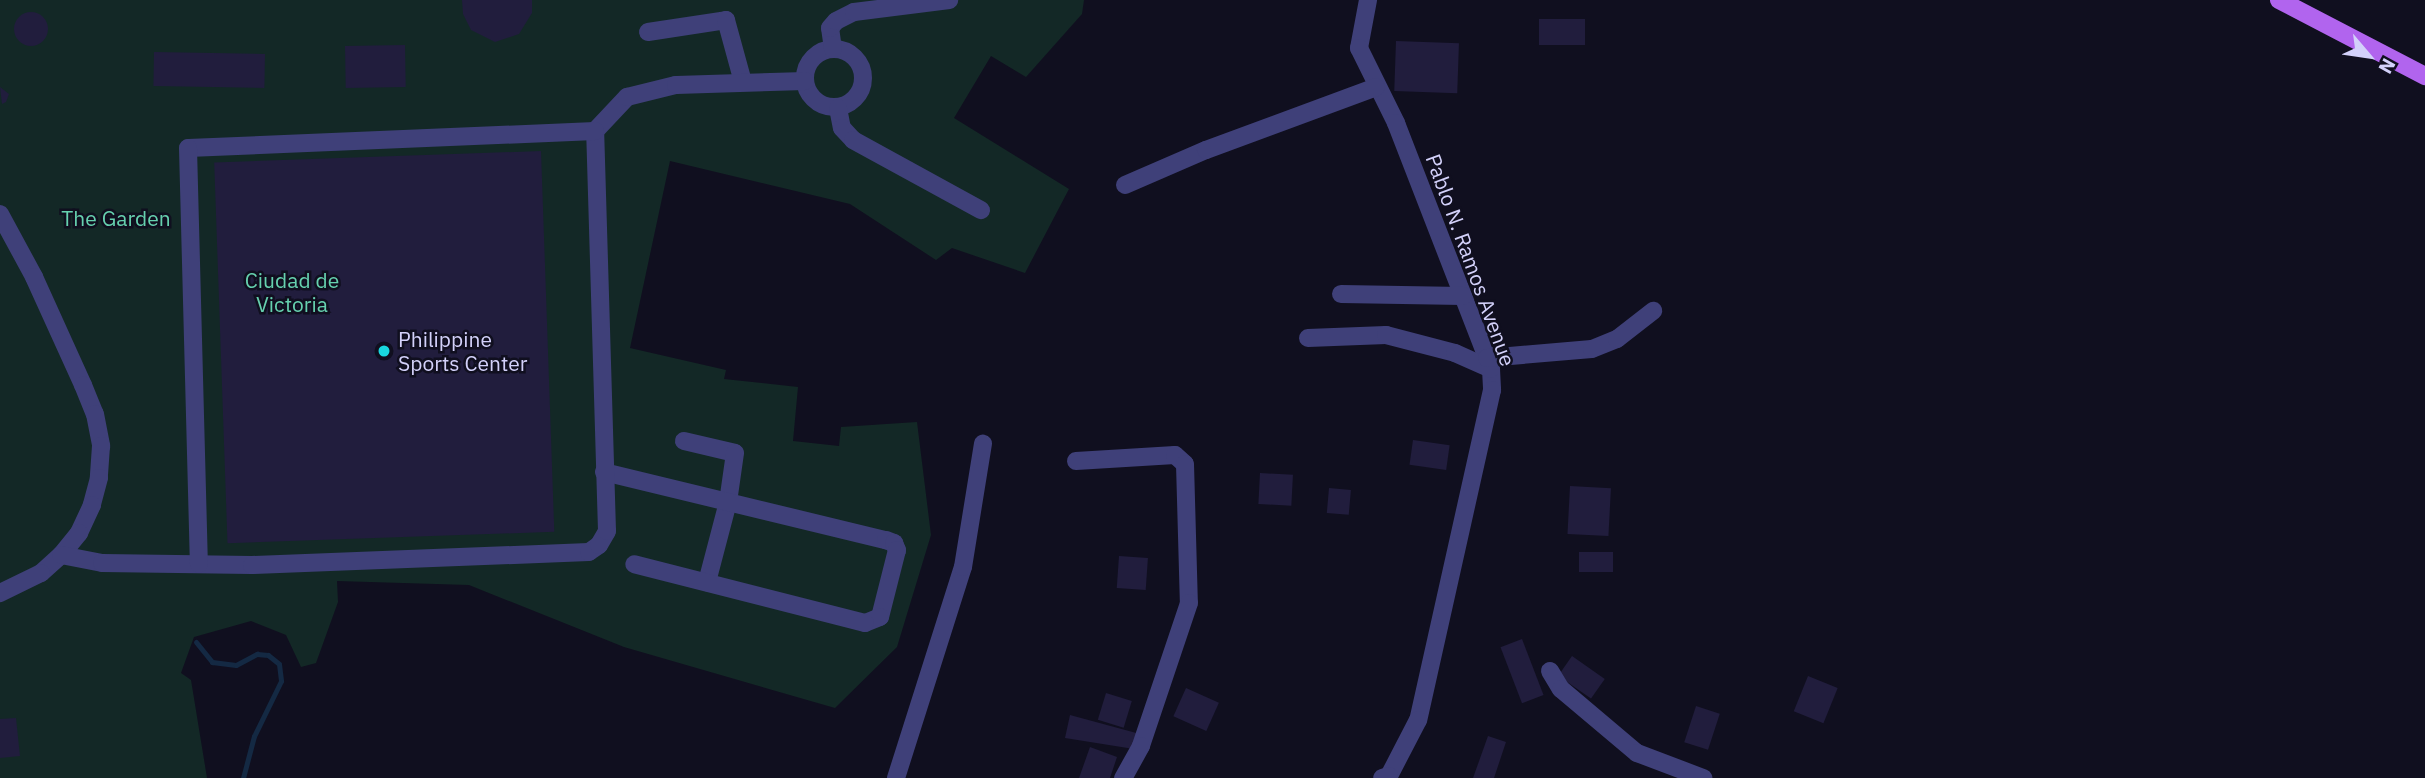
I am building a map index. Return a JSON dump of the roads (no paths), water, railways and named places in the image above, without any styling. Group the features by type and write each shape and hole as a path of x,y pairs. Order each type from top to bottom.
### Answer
{"main road":[{"path":"2278,0 2425,76"}],"street":[{"path":"833,49 830,28 854,12 949,0"},
{"name":"Pablo N. Ramos Avenue","path":"1367,0 1359,48 1396,123 1489,364 1491,400 1418,720 1388,777"},
{"path":"648,32 726,20 743,82"},
{"path":"833,49 850,54 862,68 864,77 858,96 838,107 821,105 813,99 805,81 810,62 824,51 833,49"},
{"path":"199,564 188,148 595,131 627,97 676,85 805,81"},
{"path":"1125,186 1206,150 1376,87"},
{"path":"838,107 842,128 853,141 981,210"},
{"path":"61,555 102,563 252,565 589,552 599,545 607,531 595,131"},
{"path":"0,214 34,277 87,395 95,414 101,446 99,478 92,505 79,533 61,555 41,573 0,593"},
{"path":"1341,293 1463,296"},
{"path":"1308,338 1385,335 1489,364 1592,349 1617,339 1653,311"},
{"path":"684,441 735,453 728,502 707,582"},
{"path":"896,778 962,567 983,444"},
{"path":"1076,461 1175,455 1185,464 1189,603 1141,746 1122,778"},
{"path":"604,472 894,543 897,551 880,617 865,623 634,564"},
{"path":"1550,671 1568,696 1637,753 1677,771 1703,778"}],"waterway":[{"path":"196,642 212,662 236,665 257,654 268,655 279,664 281,681 254,736 243,778"}],"place":[{"name":"Philippine Sports Center","path":"384,351"}],"park label":[{"name":"The Garden","path":"116,218"},
{"name":"Ciudad de Victoria","path":"292,292"}]}
